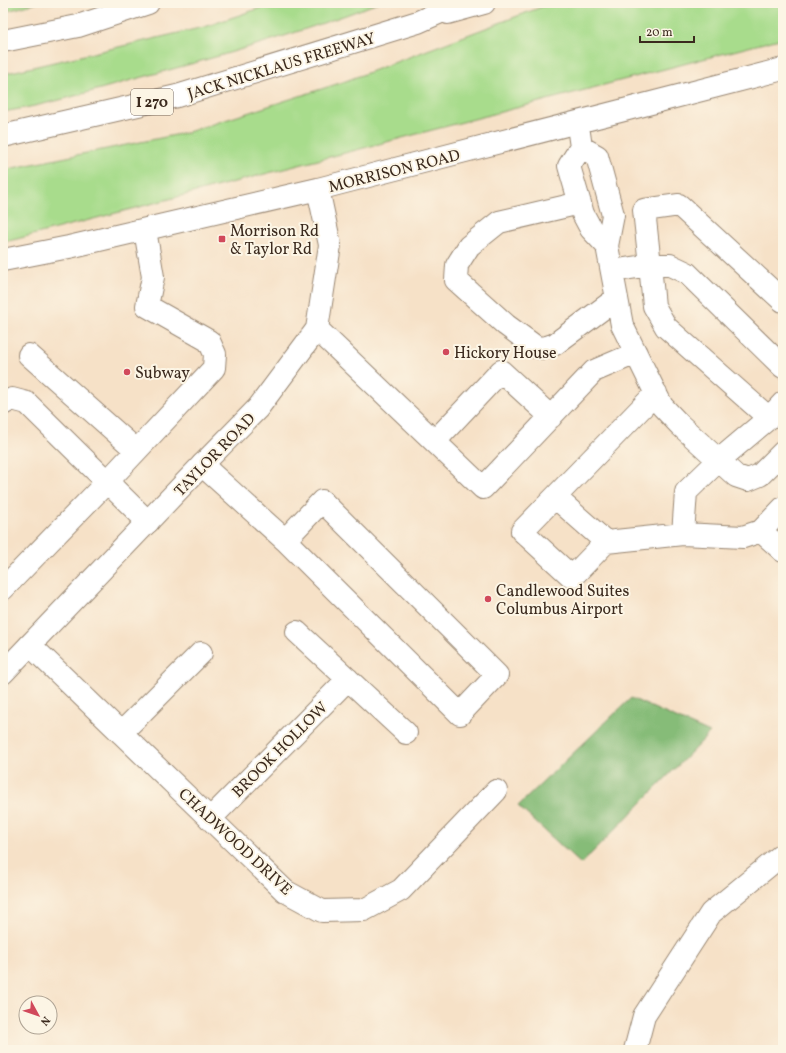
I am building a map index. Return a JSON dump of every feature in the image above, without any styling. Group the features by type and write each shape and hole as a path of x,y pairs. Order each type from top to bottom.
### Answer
{"main road":[{"path":"3,41 78,26 148,3"},
{"name":"JACK NICKLAUS FREEWAY","path":"3,136 177,96 418,22 461,3"},
{"path":"418,22 484,3"},
{"name":"MORRISON ROAD","path":"3,260 145,230 318,189 783,69"},
{"path":"577,122 581,147 569,166 583,214 591,230 607,246"},
{"path":"581,147 597,156 613,215 607,246 622,325 662,406 718,461 736,476 748,480 760,475 783,452"},
{"name":"TAYLOR ROAD","path":"3,673 258,408 317,329 330,245 318,189"},
{"path":"580,203 499,222 469,246 457,265 456,280 506,325 536,347 545,348 555,344 617,298"},
{"path":"683,534 686,492 718,461 776,411 666,327 654,306 644,210 680,205 783,301"},
{"path":"3,589 107,482 214,368 215,354 209,341 147,306 153,277 145,230"},
{"path":"612,271 650,265 670,265 687,273 783,367"},
{"path":"317,329 483,488 594,371 636,353"},
{"path":"29,355 136,450"},
{"path":"435,441 501,371 551,417"},
{"path":"656,393 522,531 572,576 606,542 683,534 743,537 761,531 783,508"},
{"path":"3,404 12,399 27,403 148,522"},
{"path":"202,465 285,540 460,714 497,675 322,501 285,540"},
{"path":"555,497 606,542"},
{"path":"761,531 783,550"},
{"path":"297,632 406,733"},
{"name":"CHADWOOD DRIVE","path":"30,645 286,891 322,911 364,910 401,890 496,791"},
{"path":"121,733 201,653"},
{"name":"BROOK HOLLOW","path":"210,819 348,679"},
{"path":"635,1050 644,1016 711,913 783,854"}],"green space":[{"path":"3,3 37,3 3,12"},
{"path":"275,3 378,3 287,35 225,54 68,98 3,112 3,74 204,27"},
{"path":"552,3 783,3 783,38 3,242 3,170 185,133 343,82"},
{"path":"631,698 710,733 581,864 518,806"}],"place":[{"name":"Morrison Rd & Taylor Rd","path":"222,239"},
{"name":"Hickory House","path":"446,352"},
{"name":"Subway","path":"127,372"},
{"name":"Candlewood Suites Columbus Airport","path":"488,599"}]}
